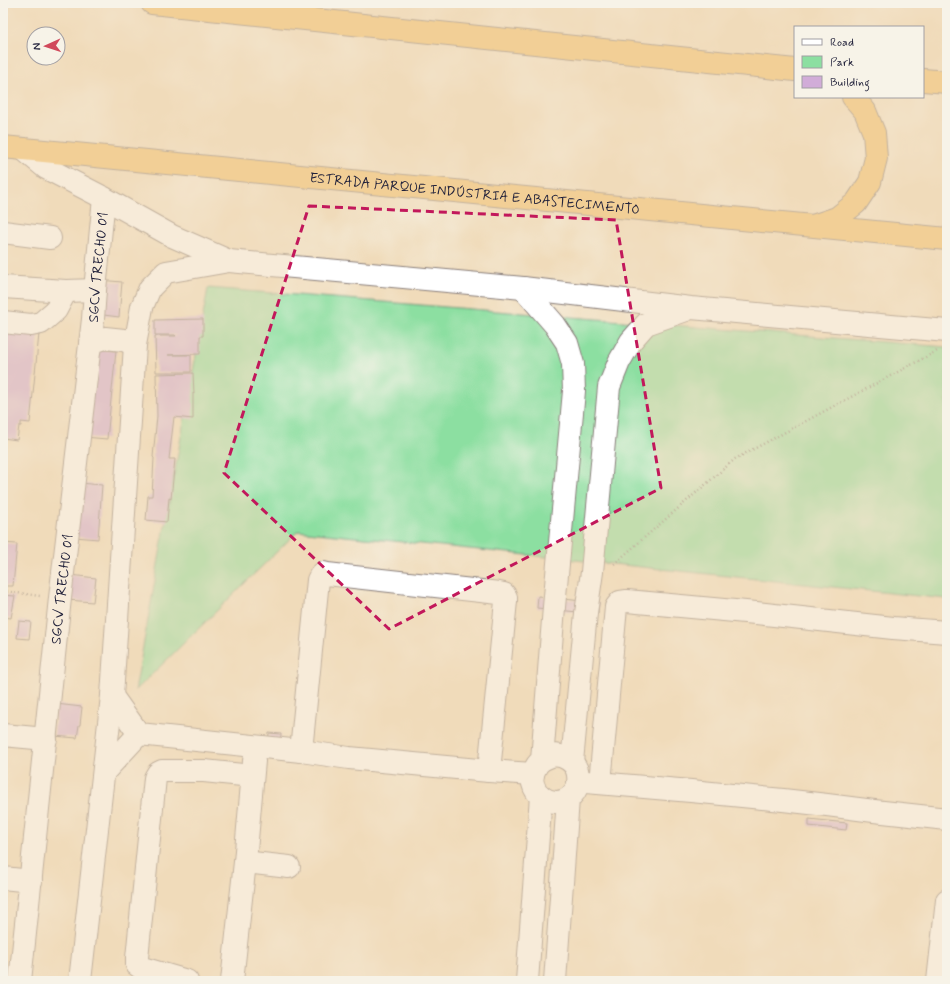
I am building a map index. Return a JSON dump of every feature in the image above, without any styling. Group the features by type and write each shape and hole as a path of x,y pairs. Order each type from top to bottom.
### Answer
{"highway":[{"path":"152,3 794,70"},
{"path":"924,80 947,82"},
{"path":"813,226 837,218 856,203 870,182 876,158 874,133 865,110 854,98"},
{"name":"ESTRADA PARQUE INDÚSTRIA E ABASTECIMENTO","path":"13,148 947,240"}],"street":[{"path":"13,148 46,168 172,236 229,261"},
{"name":"SGCV TRECHO 01","path":"20,981 60,598 93,319 104,198"},
{"path":"3,232 50,238"},
{"path":"80,981 112,696 135,345 142,308 150,288 166,272 229,261 523,288 945,341"},
{"path":"3,287 66,291 95,290"},
{"path":"523,288 555,325 567,343 573,364 574,391 555,594 538,767 533,783 535,790 541,796 549,801 559,802 573,781"},
{"path":"3,322 31,324 41,323 56,310 66,291"},
{"path":"555,981 586,613 592,572 609,387 619,362 631,340 646,324 691,308"},
{"path":"90,343 105,338 124,340 135,345"},
{"path":"301,752 318,580 323,573 504,594 506,601 489,772"},
{"path":"600,783 616,607 620,602 627,601 893,628 947,632"},
{"path":"112,696 139,734 489,772 538,767 552,756 563,757 573,781"},
{"path":"104,772 139,734"},
{"path":"3,735 46,740"},
{"path":"232,981 245,862 255,747"},
{"path":"187,981 146,970 137,965 136,958 155,778 158,773 162,771 204,771 252,776"},
{"path":"573,781 827,804 947,819"},
{"path":"527,981 541,796"},
{"path":"245,862 289,867"},
{"path":"3,878 31,881"},
{"path":"938,981 947,900"}],"path":[{"path":"592,572 606,570 735,459 937,351 945,341"},
{"path":"3,591 60,598"}],"highlighted area":[{"path":"309,206 616,220 661,488 389,629 224,473"}],"green space":[{"path":"208,288 947,347 947,599 298,531 135,691"}],"building":[{"path":"99,280 122,282 119,317 96,314"},
{"path":"203,319 203,336 200,336 200,354 168,355 191,355 191,372 156,372 155,336 176,336 155,335 155,320"},
{"path":"3,328 39,334 30,423 21,422 17,440 3,438"},
{"path":"92,349 116,351 107,439 84,437"},
{"path":"193,373 193,419 174,417 169,459 175,459 167,522 146,520 148,496 152,496 153,457 157,416 156,374"},
{"path":"79,483 102,485 98,539 75,537"},
{"path":"3,543 17,544 13,586 3,586"},
{"path":"70,575 96,578 93,602 67,600"},
{"path":"3,595 15,596 11,618 3,617"},
{"path":"538,596 599,603 598,614 537,608"},
{"path":"19,621 31,622 29,639 17,638"},
{"path":"56,704 82,707 77,738 54,736"},
{"path":"269,733 281,734 279,759 267,758"},
{"path":"809,819 847,823 846,830 809,826"}]}
